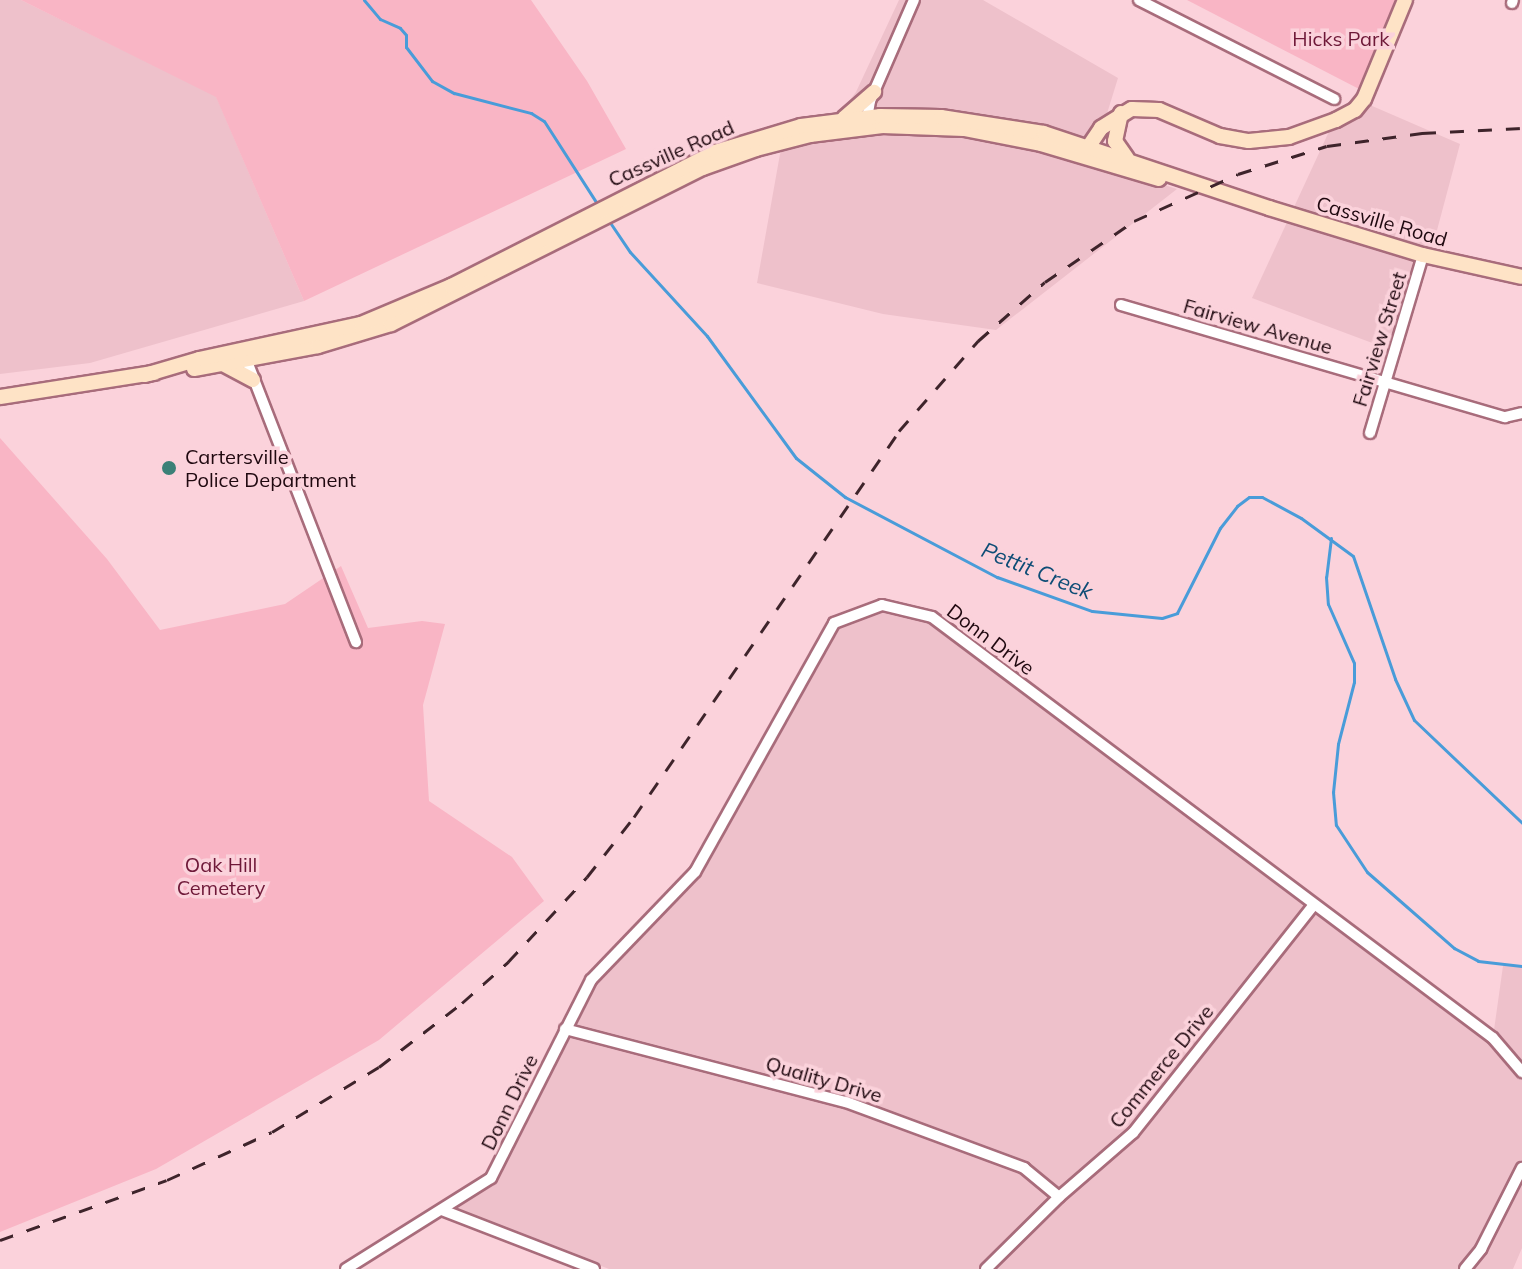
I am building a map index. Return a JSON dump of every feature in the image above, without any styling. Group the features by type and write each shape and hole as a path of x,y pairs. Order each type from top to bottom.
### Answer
{"main road":[{"path":"1086,150 1101,128 1121,113 1138,108 1159,110 1220,136 1249,141 1289,137 1327,124 1350,113 1364,99 1405,0"},
{"path":"842,119 875,90 896,115"},
{"path":"1121,113 1115,141 1127,158"},
{"name":"Cassville Road","path":"675,175 772,144 896,115 1010,126 1209,194 1233,197"},
{"name":"Cassville Road","path":"145,375 353,337 391,324 675,175 757,137 842,119 964,129 1127,158 1233,197 1423,255 1522,277"},
{"name":"Cassville Road","path":"0,397 223,364 245,355"},
{"path":"223,364 253,380"}],"street":[{"path":"866,122 875,90 914,0"},
{"path":"1139,0 1334,99"},
{"name":"Fairview Street","path":"1370,433 1423,255"},
{"name":"Fairview Avenue","path":"1121,305 1505,417 1516,418 1522,413"},
{"path":"245,355 356,642"},
{"name":"Donn Drive","path":"346,1269 491,1178 591,980 695,872 834,623 882,605 932,617 1493,1038 1522,1072"},
{"name":"Commerce Drive","path":"986,1269 1059,1197 1133,1133 1314,905"},
{"name":"Quality Drive","path":"565,1029 846,1102 1024,1168 1059,1197"},
{"path":"1465,1269 1481,1249 1522,1168"},
{"path":"442,1210 594,1269"}],"shaded area":[{"path":"0,0 21,0 216,96 304,301 90,363 0,374"},
{"path":"899,0 983,0 1118,78 1092,162 1177,189 996,330 883,314 757,283 780,154 801,120 841,112 856,92"},
{"path":"1356,99 1460,144 1432,249 1391,350 1252,298 1338,112"},
{"path":"882,605 932,617 1493,1037 1503,966 1522,966 1522,1248 1513,1269 609,1269 448,1206 486,1181 591,980 695,872 834,623"}],"green space":[{"path":"21,0 531,0 587,81 626,149 304,301 216,97"},
{"name":"Hicks Park","path":"1187,0 1398,0 1361,90"},
{"name":"Oak Hill Cemetery","path":"0,438 107,559 160,630 285,604 341,566 368,628 422,621 445,624 423,705 429,801 512,857 544,901 379,1040 156,1169 0,1232"}],"waterway":[{"name":"Pettit Creek","path":"364,0 380,19 400,28 406,35 406,47 432,81 454,93 531,113 544,121 598,205"},
{"name":"Pettit Creek","path":"609,221 630,252 707,336 796,458 845,497 997,577 1092,611 1162,618 1177,613 1220,528 1237,506 1249,497 1262,497 1301,518 1353,556 1395,679 1414,720 1522,823"},
{"name":"Pettit Creek","path":"1331,538 1326,577 1328,604 1354,663 1354,682 1338,744 1333,792 1336,825 1367,872 1454,948 1478,961 1522,966"}],"railway":[{"path":"0,1240 167,1180 272,1132 379,1067 462,1003 508,962 587,877 634,817 899,431 978,341 1045,282 1134,221 1238,174 1327,146 1422,133 1522,128"}],"place":[{"name":"Cartersville Police Department","path":"169,468"}]}
